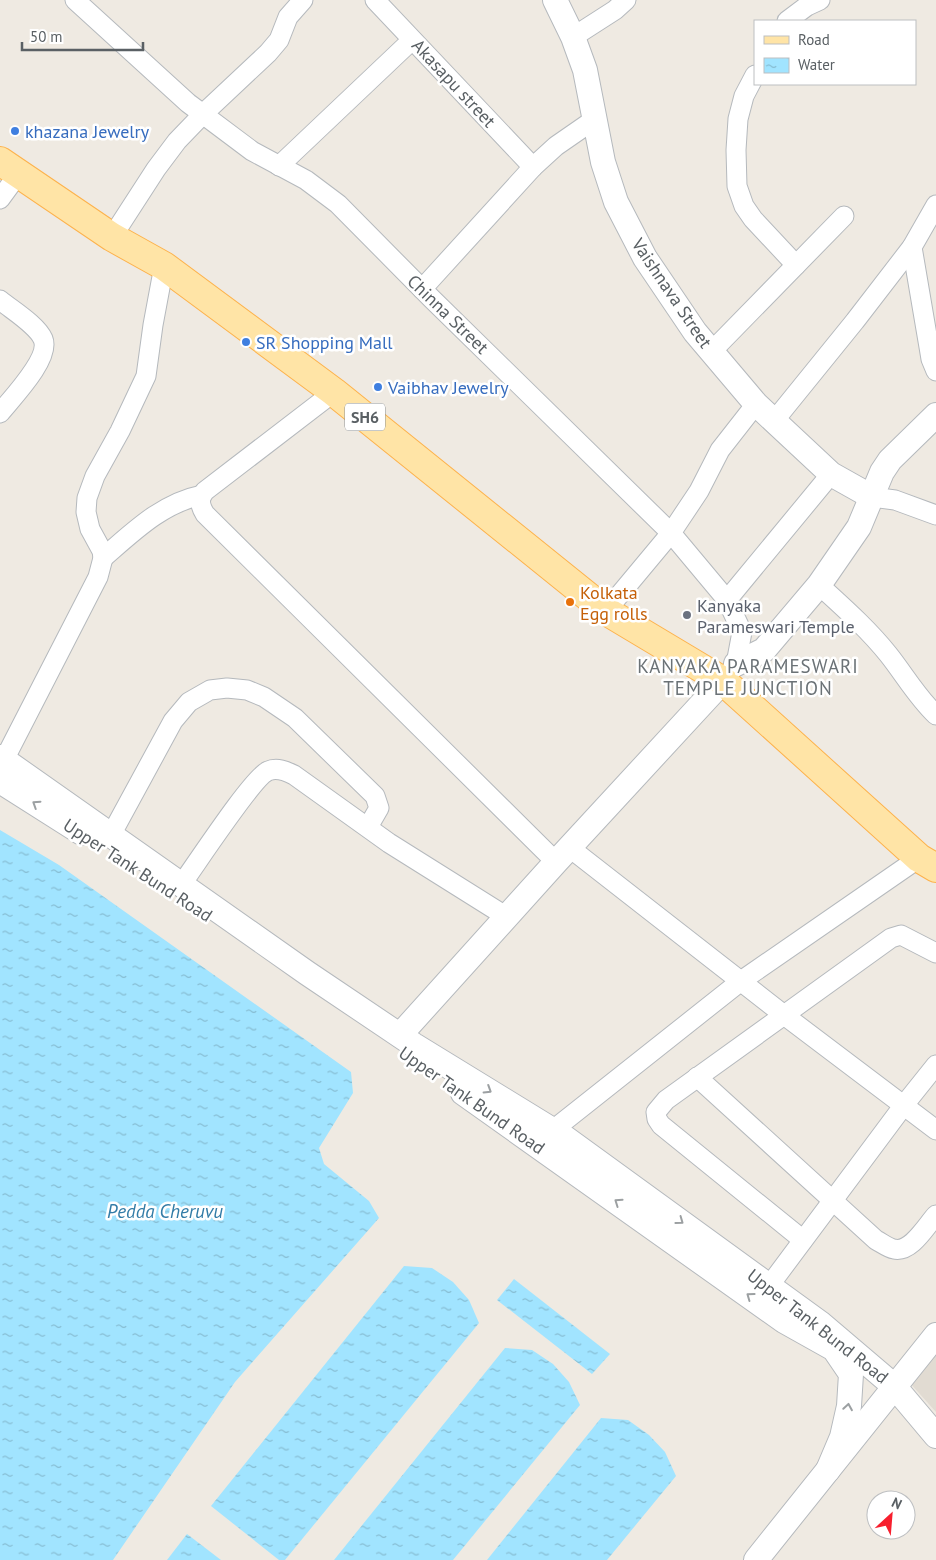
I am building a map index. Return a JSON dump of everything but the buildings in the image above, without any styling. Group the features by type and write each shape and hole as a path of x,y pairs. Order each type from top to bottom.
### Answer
{"main road":[{"name":"SH6","path":"9,167 112,237 164,266 334,392 606,611 730,673"},
{"path":"730,673 927,863"}],"street":[{"name":"Chinna Street","path":"75,0 202,114 252,152 306,180 338,204 671,533 726,600 742,632 730,673"},
{"path":"112,237 156,168 176,141 202,114 268,53 279,40 288,17 303,0"},
{"name":"Akasapu street","path":"375,0 532,166"},
{"name":"Vaishnava Street","path":"554,0 574,37 585,70 603,162 616,202 645,258 695,332 756,404 831,474 872,497"},
{"path":"574,37 615,10 626,0"},
{"path":"788,20 810,2"},
{"path":"279,166 412,40"},
{"path":"754,77 744,96 738,119 736,150 737,186 744,206 753,219 796,265"},
{"path":"422,289 532,166 595,118"},
{"path":"0,200 9,167"},
{"path":"774,421 930,226 936,205"},
{"path":"712,351 844,216"},
{"path":"912,247 931,359 936,371"},
{"path":"1,766 98,577 103,558 102,550 90,529 86,512 88,498 95,476 120,431 146,376 164,266"},
{"path":"0,300 37,330 43,338 45,346 39,363 0,413"},
{"path":"103,558 141,526 174,504 185,498 202,495 334,392"},
{"path":"606,611 671,533 699,491 720,450 756,404"},
{"path":"400,1035 730,673 764,650 819,584 859,527 882,472 890,460 936,415"},
{"path":"726,600 831,474"},
{"path":"202,495 200,500 201,508 205,514 563,855 741,981 936,1130"},
{"path":"872,497 896,500 936,515"},
{"path":"819,584 864,625 889,655 924,704 936,715"},
{"path":"111,835 173,721 189,702 210,690 227,688 247,690 264,697 295,718 375,796 379,808 368,827"},
{"name":"Upper Tank Bund Road","path":"1,766 111,835 306,973 400,1035 553,1130 820,1323 894,1386 936,1436"},
{"name":"Upper Tank Bund Road","path":"1,766 240,937 496,1115 784,1320 834,1349 851,1374 849,1406 842,1437 828,1470"},
{"path":"181,885 262,775 268,771 284,770 294,774 389,843 507,916"},
{"path":"553,1130 741,981 927,863"},
{"path":"803,1240 661,1125 657,1119 656,1112 659,1107 697,1077 896,935 906,937 936,953"},
{"path":"768,1286 936,1065"},
{"path":"697,1077 876,1240 894,1250 902,1250 910,1246 936,1214"},
{"path":"756,1560 936,1335"}],"shaded area":[{"path":"936,1353 936,1412 910,1383"}],"water":[{"name":"Pedda Cheruvu","path":"0,830 59,865 351,1072 353,1093 319,1148 324,1164 369,1201 379,1218 235,1382 113,1560 0,1560"},
{"path":"404,1266 432,1268 453,1282 469,1300 479,1323 285,1560 279,1560 211,1506"},
{"path":"514,1279 610,1354 592,1374 497,1300"},
{"path":"505,1348 532,1350 553,1364 569,1382 580,1405 453,1560 334,1560"},
{"path":"601,1418 628,1420 649,1435 665,1452 676,1476 607,1560 487,1560"},
{"path":"187,1534 221,1560 167,1560"}],"place":[{"name":"khazana Jewelry","path":"15,131"},
{"name":"SR Shopping Mall","path":"246,342"},
{"name":"Vaibhav Jewelry","path":"378,387"},
{"name":"Kolkata Egg rolls","path":"570,602"},
{"name":"Kanyaka Parameswari Temple","path":"687,615"}],"district":[{"name":"KANYAKA PARAMESWARI TEMPLE JUNCTION","path":"748,677"}]}
